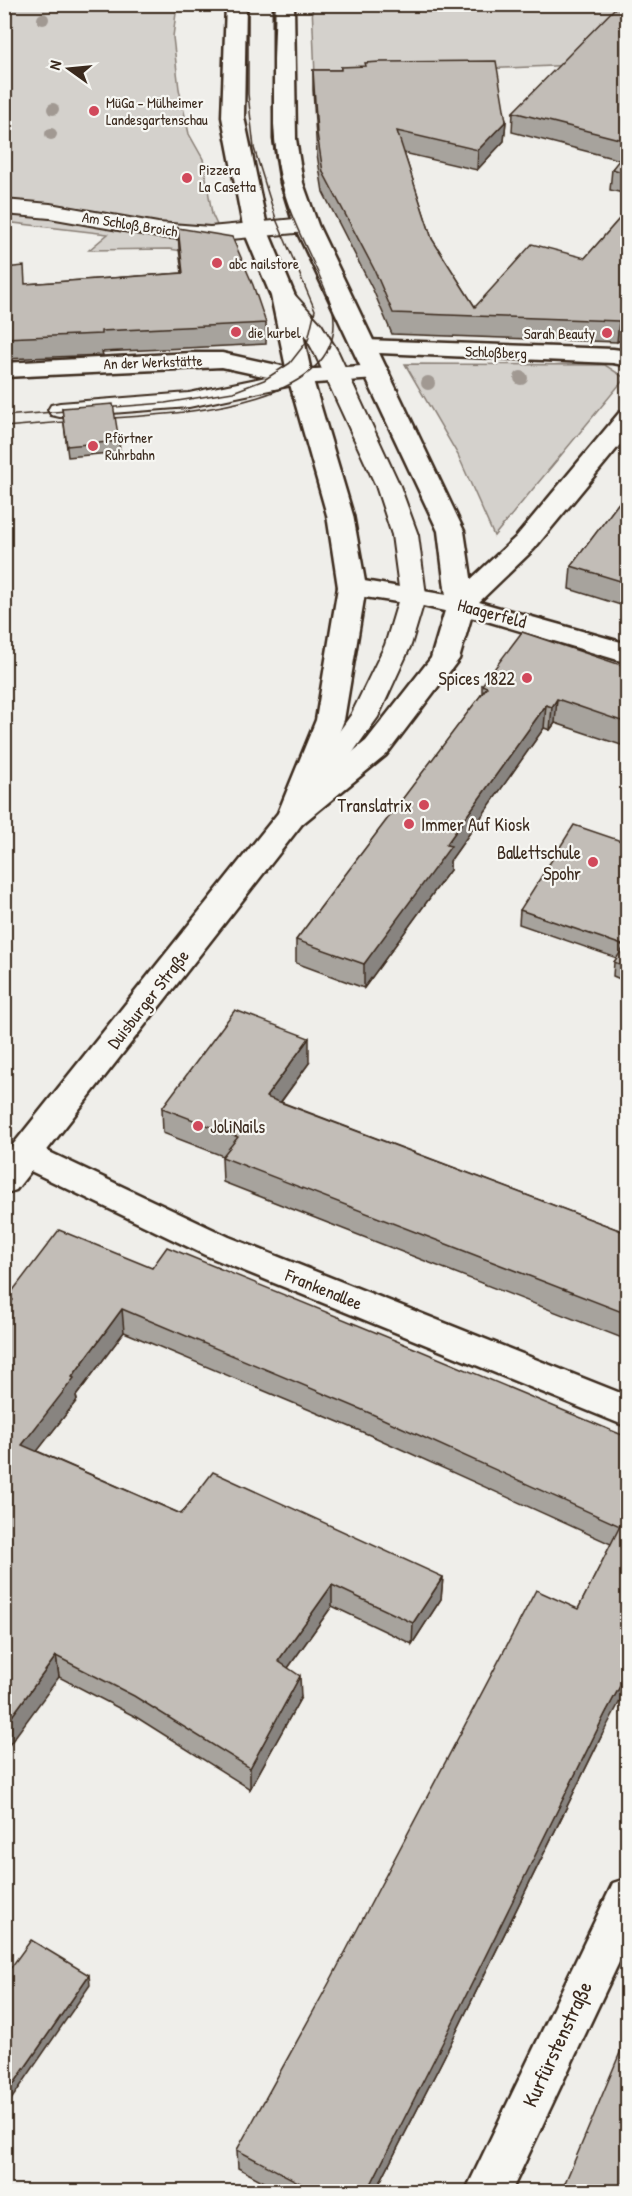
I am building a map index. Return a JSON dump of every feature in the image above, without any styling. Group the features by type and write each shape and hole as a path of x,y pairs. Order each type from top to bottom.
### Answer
{"main road":[{"path":"236,4 233,117 256,231 283,296 300,378 340,515 352,587"},
{"path":"284,4 285,139 292,183 306,225 452,531 461,604"},
{"name":"Schloßberg","path":"365,347 613,356 627,359"},
{"name":"An der Werkstätte","path":"4,370 211,360 300,378"},
{"path":"300,378 376,372"},
{"path":"461,604 525,543 627,418"},
{"name":"Haagerfeld","path":"352,587 461,604 568,634 627,654"},
{"name":"Duisburger Straße","path":"291,817 330,720 352,587"},
{"name":"Duisburger Straße","path":"4,1181 291,817 376,748 445,659 461,604"},
{"name":"Frankenallee","path":"26,1154 217,1246 627,1412"},
{"name":"Kurfürstenstraße","path":"487,2192 627,1897"}],"lane":[{"name":"Am Schloß Broich","path":"4,207 51,211 158,230 210,234 306,225"},
{"path":"283,296 313,329 398,509 405,535 413,595 398,645 364,717 291,817"},
{"path":"60,410 189,400 300,378"}],"shaded area":[{"path":"627,4 628,18 576,65 315,76 312,5"},
{"name":"MüGa - Mülheimer Landesgartenschau","path":"4,5 177,5 173,37 179,89 189,134 203,159 212,214 232,258 169,249 89,250 108,234 5,222"},
{"path":"405,364 605,365 625,378 494,536 458,455"}],"building":[{"path":"619,4 627,4 627,141 513,112"},
{"path":"496,61 506,121 478,150 397,131 432,239 475,307 532,244 585,258 627,210 627,318 619,321 393,313 374,269 323,172 317,133 313,70 341,70 341,67 366,66 365,63 380,62"},
{"path":"627,150 627,173 612,169"},
{"path":"178,228 232,237 253,285 266,323 4,338 4,268 24,266 25,284 183,273"},
{"path":"113,404 119,441 67,446 62,408"},
{"path":"627,492 627,583 571,566"},
{"path":"522,632 627,667 627,723 557,699 552,707 546,705 446,845 451,846 364,964 296,940 487,687 482,685"},
{"path":"574,825 627,843 627,967 614,962 625,946 520,910"},
{"path":"235,1010 309,1038 266,1097 627,1233 627,1314 222,1157 238,1137 162,1108"},
{"path":"59,1230 152,1268 167,1247 627,1437 627,1673 367,2192 317,2192 237,2150 329,1983 536,1590 578,1609 620,1526 372,1414 122,1309 72,1377 74,1378 22,1445 181,1514 213,1472 443,1577 413,1623 332,1585 278,1661 300,1676 250,1768 134,1696 56,1656 4,1727 4,1311 13,1300 8,1297"},
{"path":"31,1940 89,1975 4,2098 4,1977"},
{"path":"627,2036 627,2192 561,2192 580,2148"}],"tram line":[{"path":"4,416 165,403 233,392 264,380 290,363 308,340 315,310 276,219 254,148 248,94 248,4"},
{"path":"4,427 176,413 214,408 252,399 287,386 314,368 331,343 333,311 290,211 275,149 272,101 275,4"}],"place":[{"name":"MüGa - Mülheimer Landesgartenschau","path":"94,111"},
{"name":"Pizzera La Casetta","path":"187,178"},
{"name":"abc nailstore","path":"217,263"},
{"name":"die kurbel","path":"236,332"},
{"name":"Sarah Beauty","path":"607,333"},
{"name":"Pförtner Ruhrbahn","path":"93,446"},
{"name":"Spices 1822","path":"527,678"},
{"name":"Translatrix","path":"424,805"},
{"name":"Immer Auf Kiosk","path":"409,824"},
{"name":"Ballettschule Spohr","path":"593,862"},
{"name":"JoliNails","path":"198,1126"}]}
